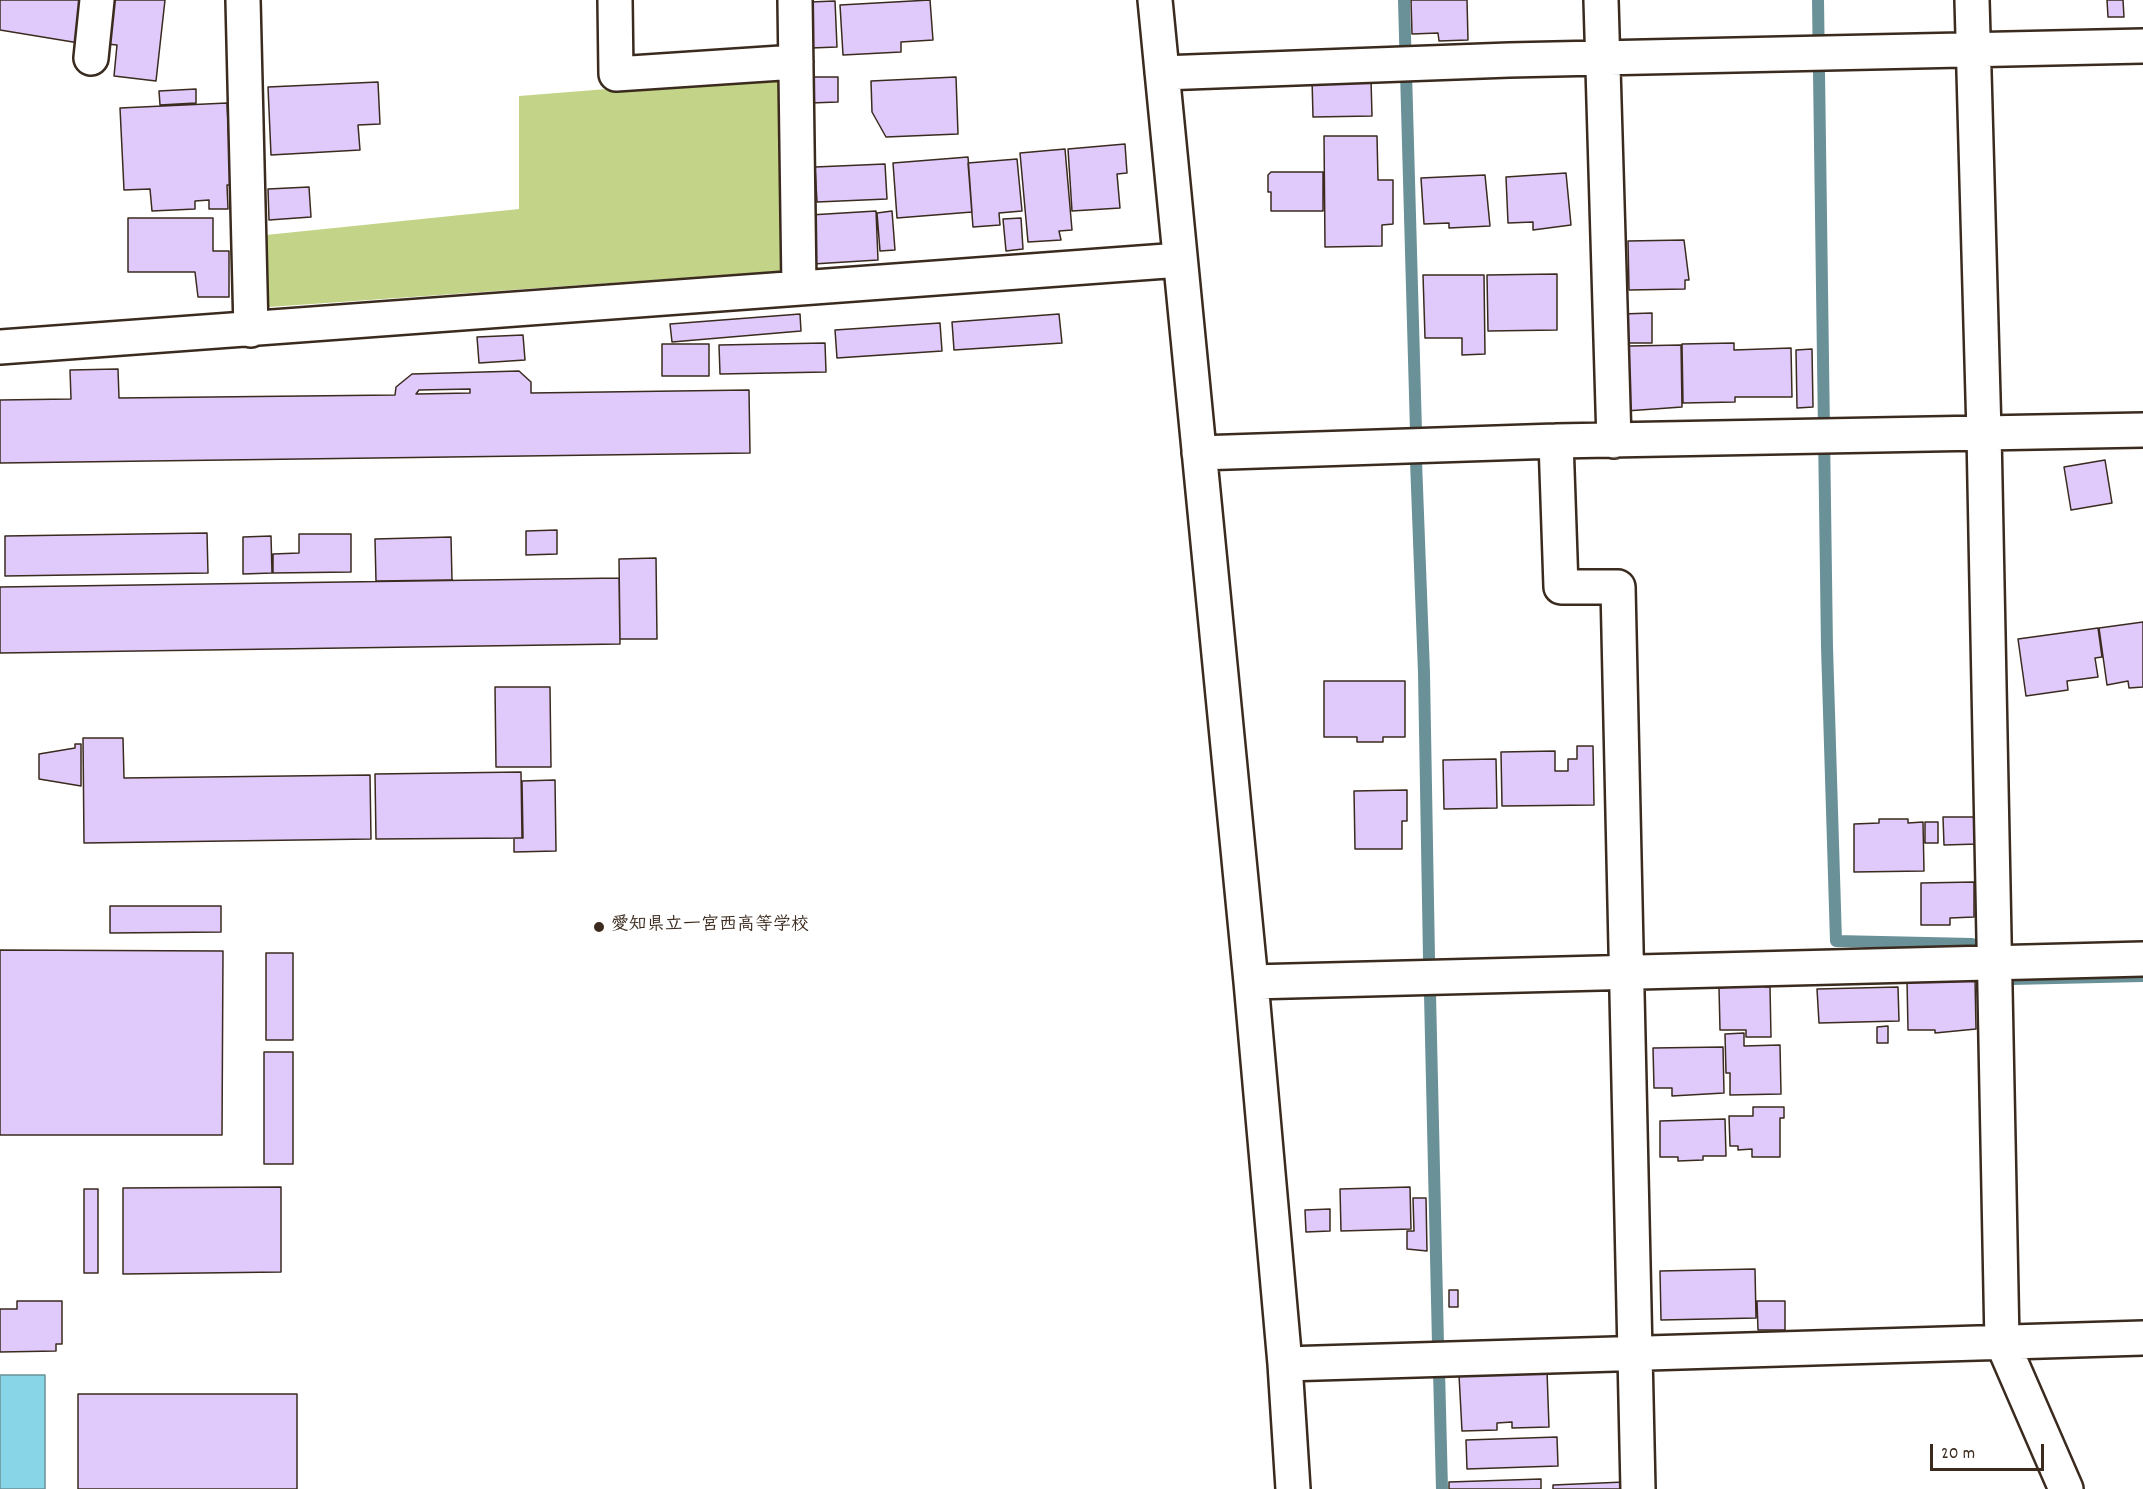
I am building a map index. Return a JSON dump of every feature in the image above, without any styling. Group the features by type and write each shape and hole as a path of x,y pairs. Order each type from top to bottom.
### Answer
{"street":[{"path":"91,58 97,0"},
{"path":"243,0 251,330"},
{"path":"615,0 616,74 796,62"},
{"path":"795,0 799,287"},
{"path":"1155,0 1251,982 1285,1364 1293,1489"},
{"path":"1601,0 1614,441"},
{"path":"1972,0 1984,432 2002,1342 2066,1489"},
{"path":"1162,73 1603,58 2143,46"},
{"path":"0,347 1180,260"},
{"path":"1199,453 1556,441 2143,430"},
{"path":"1556,441 1561,587 1618,587 1638,1489"},
{"path":"1251,982 2143,959"},
{"path":"1285,1364 2143,1338"}],"green space":[{"path":"783,75 786,263 782,271 269,307 266,235 519,209 519,96"}],"water":[{"path":"0,1375 45,1375 45,1489 0,1489"}],"building":[{"path":"0,0 84,0 79,43 0,30"},
{"path":"111,0 165,0 156,81 114,76 117,45 107,44"},
{"path":"930,0 933,40 901,42 901,52 843,55 840,5"},
{"path":"1411,0 1467,0 1468,40 1439,41 1438,33 1412,34"},
{"path":"2107,0 2123,0 2124,17 2108,17"},
{"path":"835,1 837,47 811,48 810,2"},
{"path":"810,77 838,77 838,102 810,103"},
{"path":"956,77 958,134 886,137 872,112 871,81"},
{"path":"1312,79 1371,79 1372,116 1313,117"},
{"path":"378,82 380,124 358,125 360,150 271,155 268,87"},
{"path":"196,89 196,103 160,105 159,91"},
{"path":"227,103 231,185 227,185 228,209 209,209 209,200 195,201 195,209 152,211 150,189 124,190 120,108"},
{"path":"1324,136 1377,136 1378,180 1393,180 1393,224 1382,225 1382,246 1325,247"},
{"path":"1125,144 1127,173 1117,174 1120,208 1072,211 1068,149"},
{"path":"1065,149 1072,230 1059,231 1061,240 1028,242 1020,153"},
{"path":"968,157 972,212 897,218 893,163"},
{"path":"1017,159 1022,211 999,213 1000,225 973,227 968,163"},
{"path":"885,164 887,199 817,202 815,167"},
{"path":"1271,172 1323,172 1323,211 1271,211 1268,175"},
{"path":"1566,173 1571,225 1533,230 1533,222 1508,223 1506,177"},
{"path":"1485,175 1490,226 1449,228 1449,223 1424,224 1421,178"},
{"path":"309,187 311,217 269,220 268,189"},
{"path":"876,211 878,260 813,264 810,215"},
{"path":"892,211 895,250 880,251 877,213"},
{"path":"128,218 213,218 213,251 229,251 229,297 198,297 195,272 128,272"},
{"path":"1021,218 1023,249 1006,251 1003,219"},
{"path":"1684,240 1689,280 1685,280 1685,289 1629,290 1628,241"},
{"path":"1557,274 1557,330 1488,331 1487,275"},
{"path":"1423,275 1484,275 1485,354 1462,355 1462,338 1425,338"},
{"path":"1652,313 1652,343 1621,343 1621,314"},
{"path":"800,314 801,331 672,342 670,324"},
{"path":"1059,314 1062,343 954,350 952,322"},
{"path":"940,323 942,351 837,358 835,330"},
{"path":"523,335 525,360 479,363 477,337"},
{"path":"825,343 826,372 720,374 719,345"},
{"path":"1734,343 1734,350 1791,348 1792,397 1735,397 1735,402 1683,403 1682,344"},
{"path":"662,344 709,344 709,376 662,376"},
{"path":"1681,345 1682,407 1626,411 1625,364 1629,364 1629,346"},
{"path":"1812,349 1813,407 1797,408 1796,350"},
{"path":"118,369 119,398 395,395 396,387 412,374 519,371 531,382 531,393 749,390 750,453 0,463 0,400 71,399 70,370","holes":["470,389 470,393 416,394 419,390"]},
{"path":"2105,460 2112,503 2071,510 2064,467"},
{"path":"557,530 557,554 526,555 526,531"},
{"path":"207,533 208,573 5,576 5,536"},
{"path":"299,534 351,534 351,572 273,573 273,554 299,553"},
{"path":"271,536 272,573 243,574 243,537"},
{"path":"451,537 452,580 376,581 375,539"},
{"path":"656,558 657,639 620,639 619,559"},
{"path":"619,578 620,644 0,653 0,587"},
{"path":"2143,622 2143,687 2129,688 2128,681 2107,685 2099,628"},
{"path":"2098,628 2102,657 2095,658 2098,677 2067,681 2068,690 2026,696 2018,639"},
{"path":"1324,681 1405,681 1405,737 1383,737 1383,742 1357,742 1357,737 1324,737"},
{"path":"495,687 550,687 551,767 496,767"},
{"path":"83,738 123,738 124,778 370,775 371,839 84,843"},
{"path":"75,744 81,744 81,786 39,779 39,754 75,748"},
{"path":"1577,746 1593,746 1594,805 1502,806 1501,752 1555,751 1555,771 1568,771 1568,759 1577,759"},
{"path":"1496,759 1497,808 1444,809 1443,760"},
{"path":"521,772 522,838 376,839 375,774"},
{"path":"555,780 556,851 514,852 514,838 523,838 522,781"},
{"path":"1407,790 1407,821 1402,821 1402,849 1355,849 1354,791"},
{"path":"1943,817 1977,817 1978,844 1944,845"},
{"path":"1879,819 1908,819 1908,823 1923,822 1924,871 1854,872 1854,824 1879,823"},
{"path":"1925,822 1938,822 1938,843 1925,843"},
{"path":"1974,882 1974,917 1950,918 1950,925 1921,925 1921,883"},
{"path":"110,906 221,906 221,932 110,933"},
{"path":"0,950 223,951 222,1135 0,1135"},
{"path":"266,953 293,953 293,1040 266,1040"},
{"path":"1975,978 1976,1029 1935,1033 1935,1030 1908,1030 1907,980"},
{"path":"1765,984 1765,987 1770,987 1771,1037 1746,1037 1746,1030 1720,1030 1719,988"},
{"path":"1898,987 1899,1021 1819,1023 1817,989"},
{"path":"1888,1026 1888,1043 1877,1043 1877,1027"},
{"path":"1744,1033 1744,1046 1780,1045 1781,1094 1730,1095 1730,1073 1726,1073 1725,1034"},
{"path":"1723,1047 1724,1093 1672,1096 1672,1088 1654,1088 1653,1048"},
{"path":"264,1052 293,1052 293,1164 264,1164"},
{"path":"1753,1107 1784,1107 1784,1118 1780,1118 1780,1157 1752,1157 1752,1149 1738,1150 1738,1146 1730,1146 1729,1116 1753,1116"},
{"path":"1725,1119 1726,1156 1703,1156 1703,1160 1678,1161 1678,1157 1660,1157 1660,1121"},
{"path":"281,1187 281,1272 123,1274 123,1188"},
{"path":"1410,1187 1411,1229 1341,1231 1340,1189"},
{"path":"84,1189 98,1189 98,1273 84,1273"},
{"path":"1413,1198 1426,1198 1427,1251 1407,1249 1407,1231 1414,1231"},
{"path":"1330,1209 1330,1231 1306,1232 1305,1210"},
{"path":"1755,1269 1756,1318 1661,1320 1660,1271"},
{"path":"1449,1290 1458,1290 1458,1307 1449,1307"},
{"path":"17,1301 62,1301 62,1344 56,1344 56,1351 0,1352 0,1309 17,1309"},
{"path":"1757,1301 1785,1301 1785,1330 1758,1330"},
{"path":"1547,1371 1549,1427 1512,1428 1512,1422 1497,1423 1497,1430 1462,1431 1459,1375"},
{"path":"78,1394 297,1394 297,1489 78,1489"},
{"path":"1557,1437 1558,1466 1467,1469 1466,1440"},
{"path":"1541,1479 1541,1489 1449,1489 1449,1482"},
{"path":"1624,1482 1624,1489 1553,1489 1553,1485"}],"waterway":[{"path":"1404,0 1416,431"},
{"path":"1818,0 1827,647 1836,941 1972,944"},
{"path":"1416,461 1424,673 1429,958"},
{"path":"2011,979 2143,976"},
{"path":"1430,994 1438,1344"},
{"path":"1439,1370 1442,1489"}],"place":[{"name":"愛知県立一宮西高等学校","path":"599,927"}]}
